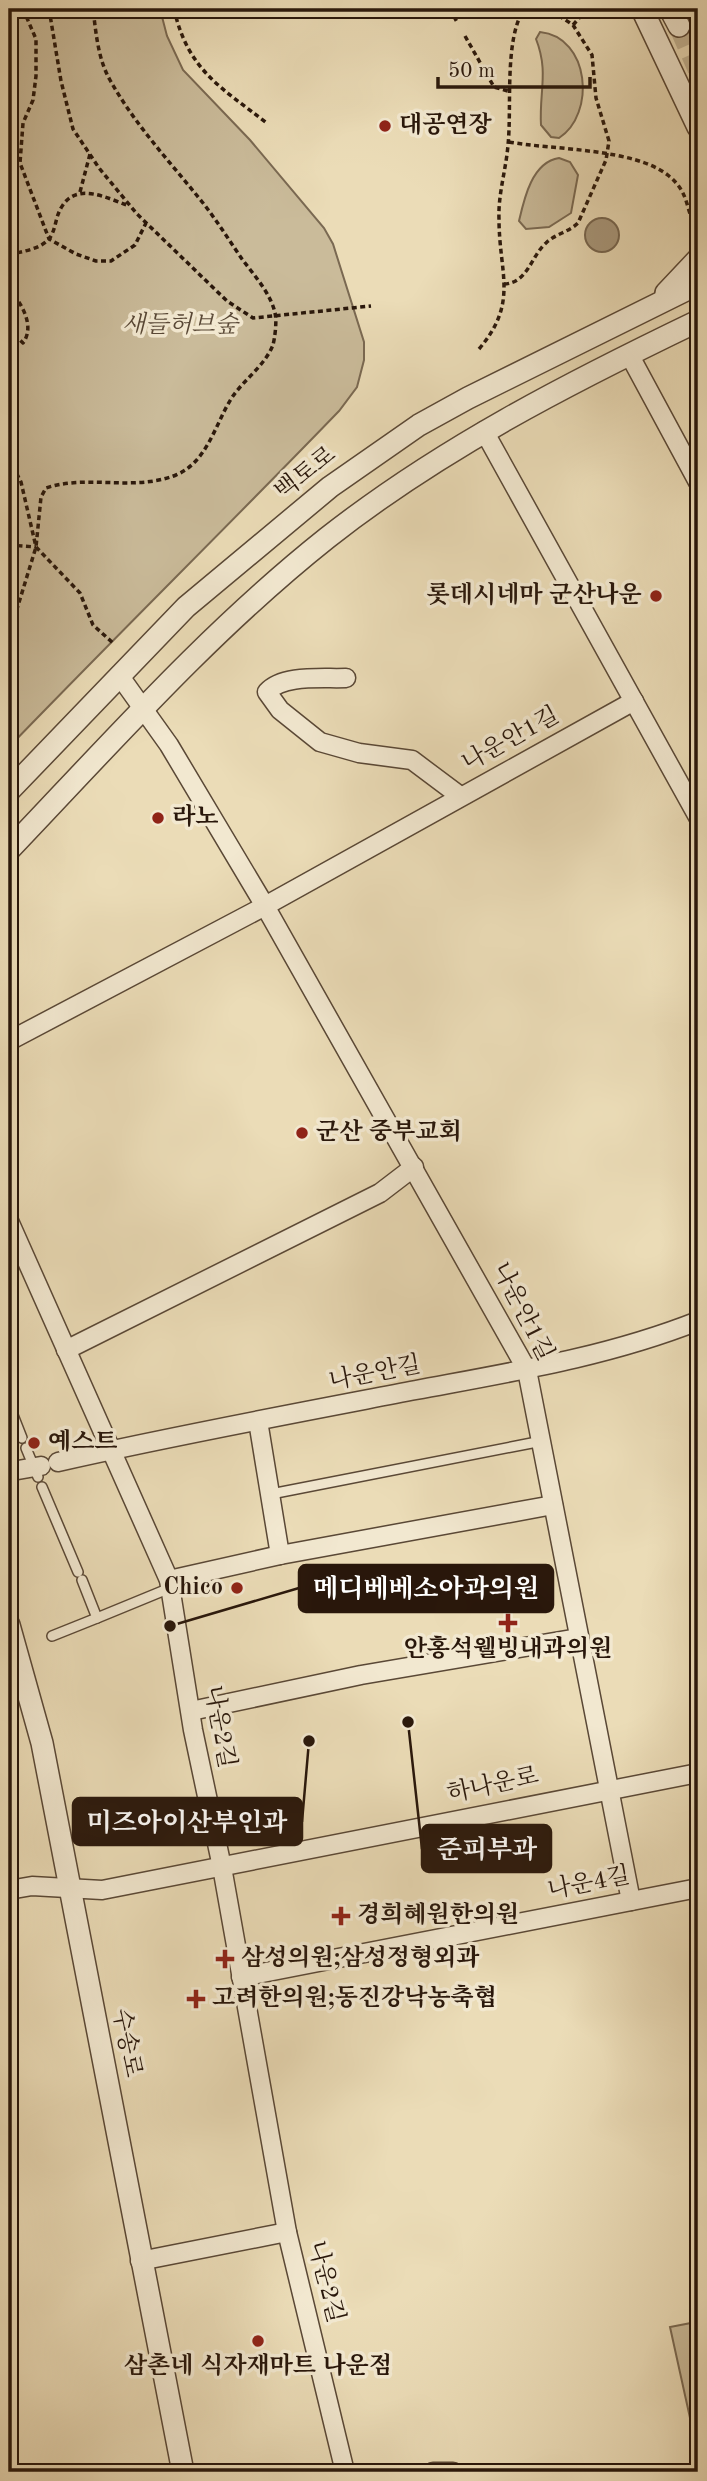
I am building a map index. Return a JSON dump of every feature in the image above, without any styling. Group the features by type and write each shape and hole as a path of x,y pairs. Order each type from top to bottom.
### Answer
{"street":[{"path":"642,9 698,127"},
{"path":"681,92 698,139"},
{"path":"646,309 672,288 698,259"},
{"name":"백토로","path":"9,791 195,599 330,487 386,447 468,398 698,284"},
{"path":"9,850 194,659 327,538 397,487 484,431 698,321"},
{"path":"638,352 698,331"},
{"path":"638,352 698,482"},
{"path":"484,431 698,817"},
{"name":"나운안1길","path":"119,675 145,709 265,906 527,1370 606,1788 631,1901"},
{"path":"346,678 293,681 274,685 267,692 280,710 320,741 359,753 412,760 460,796"},
{"name":"나운안1길","path":"265,906 634,701"},
{"path":"9,1041 265,906"},
{"path":"66,1350 380,1193 414,1167"},
{"name":"나운2길","path":"9,1221 113,1450 170,1584 288,2232 345,2472"},
{"name":"나운안길","path":"38,1469 207,1428 258,1421 527,1370 614,1350 698,1321"},
{"path":"258,1421 281,1555"},
{"path":"170,1584 281,1555 553,1505"},
{"name":"수송로","path":"9,1625 42,1744 183,2472"},
{"path":"191,1711 374,1673 578,1638"},
{"name":"하나운로","path":"9,1890 32,1886 102,1890 606,1788 698,1773"},
{"name":"나운4길","path":"241,1977 698,1888"},
{"path":"140,2261 288,2232"},
{"path":"433,2472 453,2472"}],"lane":[{"path":"9,1405 38,1469"},
{"path":"271,1494 542,1441"},
{"path":"42,1487 97,1618"},
{"path":"52,1636 170,1584"}],"path":[{"path":"23,9 36,39 36,76 33,100 23,123 20,163 49,239 76,254 96,261 111,261 135,245 146,223"},
{"path":"49,9 61,81 74,129 131,207 242,313 253,318 371,306"},
{"path":"9,635 36,547 41,497 46,488 63,483 86,482 129,485 177,475 194,464 234,395 250,379 273,344 276,314 267,295 205,205 117,92 104,68 93,9"},
{"path":"174,9 184,41 208,78 222,92 268,124"},
{"path":"450,9 458,24"},
{"path":"478,349 495,331 503,312 504,284 499,219 509,142 514,30 524,9"},
{"path":"504,284 515,281 529,270 537,253 550,239 570,231 578,223 607,155 610,141 596,98 592,55 573,25 549,9"},
{"path":"573,25 587,9"},
{"path":"465,36 494,87 511,92"},
{"path":"509,142 607,155 649,165 668,176 683,190 690,215 698,227"},
{"path":"80,192 90,154"},
{"path":"9,255 38,247 49,239 60,209 70,197 80,192 102,196 131,207"},
{"path":"9,288 27,318 27,338 23,343 9,330"},
{"path":"9,458 21,482 36,547 80,593 93,625 113,643"},
{"path":"9,545 36,547"}],"green space":[{"name":"새들허브숲","path":"9,9 160,9 167,36 183,70 250,140 324,228 333,244 364,342 364,360 357,387 339,411 9,747"},
{"path":"540,32 557,37 569,47 578,61 582,78 579,112 571,127 559,138 551,137 541,125 543,72 536,39"},
{"path":"559,158 570,162 578,175 571,213 549,227 526,229 519,221 531,183 542,166"},
{"path":"691,2323 698,2355 698,2425 692,2427 670,2327"}],"shaded area":[{"path":"602,218 614,223 619,235 614,247 602,252 590,247 585,235 590,223"}],"tunnel":[{"path":"679,26 698,69"}],"place":[{"name":"대공연장","path":"385,126"},
{"name":"롯데시네마 군산나운","path":"656,596"},
{"name":"라노","path":"158,818"},
{"name":"군산 중부교회","path":"302,1133"},
{"name":"예스트","path":"34,1443"},
{"name":"Chico","path":"237,1588"},
{"name":"안홍석웰빙내과의원","path":"508,1623"},
{"name":"메디베베소아과의원","path":"170,1626"},
{"name":"준피부과","path":"408,1722"},
{"name":"미즈아이산부인과","path":"309,1741"},
{"name":"경희혜원한의원","path":"341,1916"},
{"name":"삼성의원;삼성정형외과","path":"225,1959"},
{"name":"고려한의원;동진강낙농축협","path":"196,1999"},
{"name":"삼촌네 식자재마트 나운점","path":"258,2341"}]}
